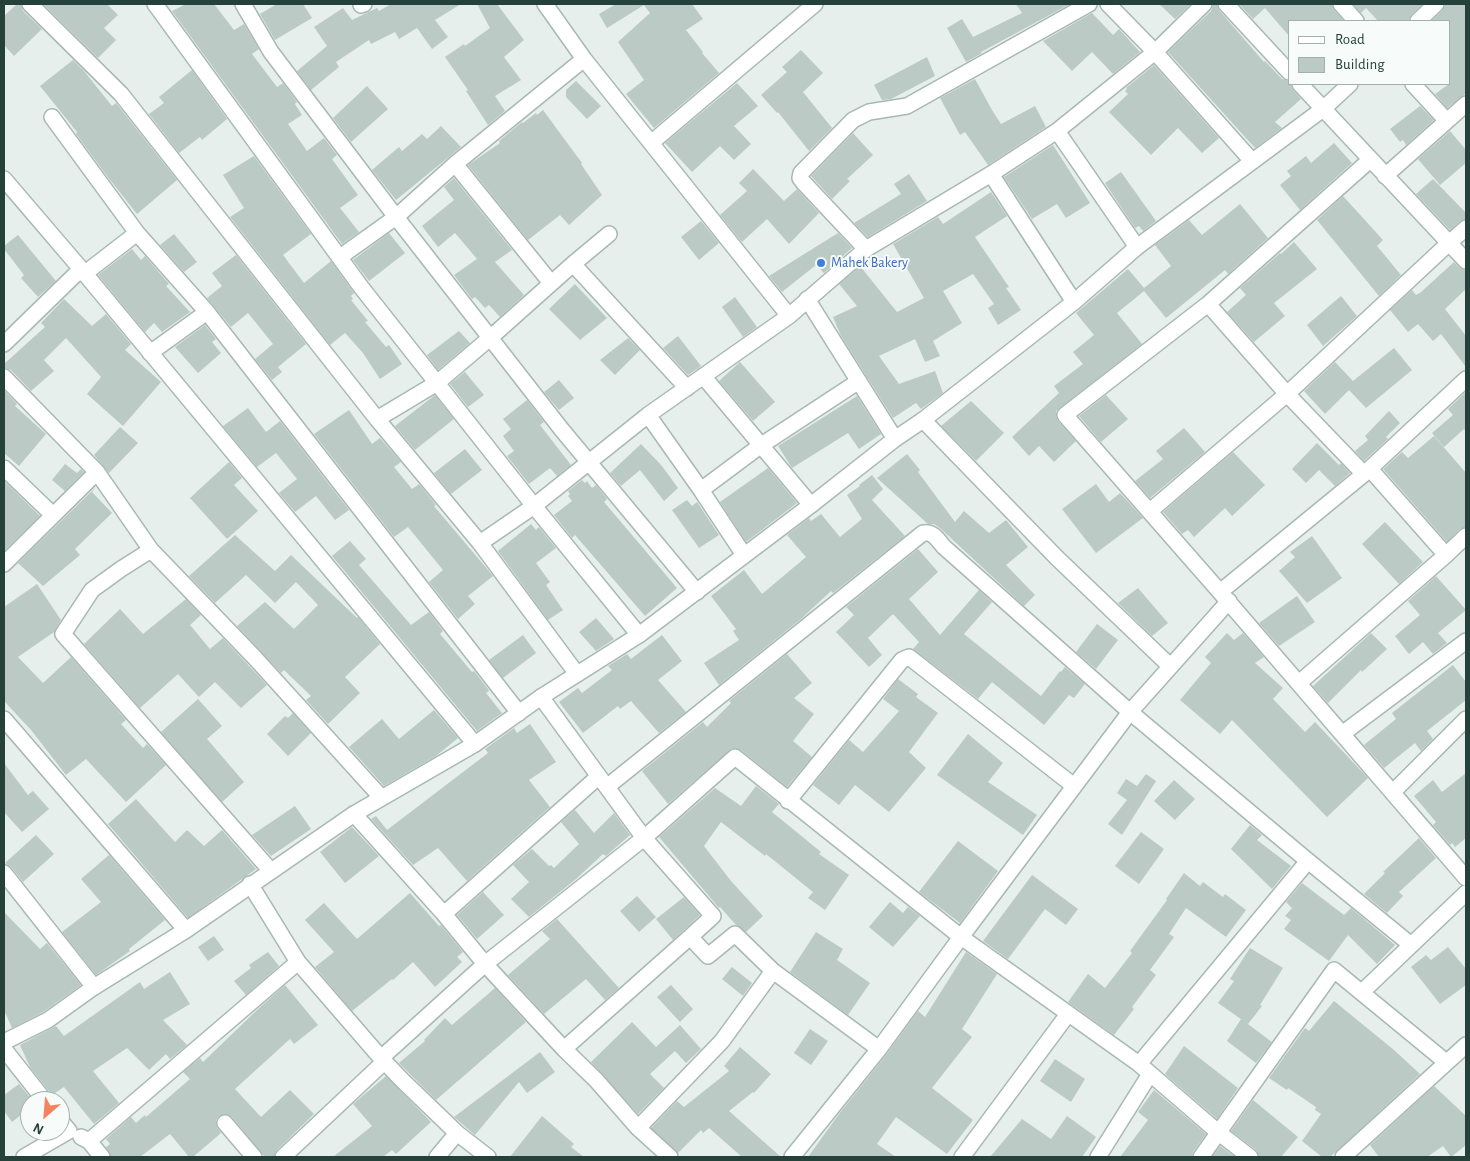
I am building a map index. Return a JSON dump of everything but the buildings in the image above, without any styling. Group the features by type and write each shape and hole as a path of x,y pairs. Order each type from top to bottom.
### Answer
{"street":[{"path":"30,4 121,94 377,420 480,543 577,674"},
{"path":"155,4 340,257 534,506 639,635"},
{"path":"243,4 272,52 396,217 588,463 697,592"},
{"path":"545,4 584,59 789,316"},
{"path":"651,143 815,4"},
{"path":"866,249 803,182 800,178 801,173 853,120 869,112 907,106 1089,4"},
{"path":"1108,4 1155,52 1252,161"},
{"path":"480,543 534,506 648,415 789,316 866,249 991,174 1057,131 1155,52 1204,4"},
{"path":"1226,4 1288,71"},
{"path":"1341,4 1355,20"},
{"path":"1419,20 1436,4"},
{"path":"340,257 396,217 454,164 584,59"},
{"path":"1301,85 1466,262"},
{"path":"4,1042 48,1020 94,987 186,930 354,814 475,744 541,696 639,635 812,505 895,439 923,420 1074,302 1137,247 1323,109 1349,85"},
{"path":"1414,85 1446,120"},
{"path":"1385,176 1466,104"},
{"path":"52,117 137,233 207,312 519,713"},
{"path":"1057,131 1137,247"},
{"path":"1370,160 1208,304 1065,415 1224,596 1466,878"},
{"path":"454,164 551,283"},
{"path":"991,174 1074,302"},
{"path":"4,179 475,744"},
{"path":"1150,511 1287,394 1466,228"},
{"path":"4,344 82,272 137,233"},
{"path":"377,420 437,383 609,234"},
{"path":"574,264 687,388"},
{"path":"807,300 895,439"},
{"path":"1208,304 1287,394 1367,472 1446,555"},
{"path":"150,353 207,312"},
{"path":"703,376 760,446 812,505"},
{"path":"4,377 98,472 151,550 255,658 381,797"},
{"path":"792,1157 879,1049 1130,712 1170,666 1224,596 1367,472 1466,379"},
{"path":"701,490 760,446 859,381"},
{"path":"648,415 744,555"},
{"path":"923,420 1057,558 1170,666"},
{"path":"4,468 53,515"},
{"path":"4,564 98,472"},
{"path":"444,914 603,781 928,532 1130,712 1308,862 1410,944"},
{"path":"1299,683 1466,536"},
{"path":"151,550 120,569 92,590 64,634 272,871"},
{"path":"1342,734 1466,642"},
{"path":"788,801 902,660 909,657 1074,786"},
{"path":"541,696 644,838 713,916 564,1049"},
{"path":"4,719 186,930"},
{"path":"1393,792 1466,719"},
{"path":"283,1157 382,1060 485,964 644,838 735,757 961,937 1139,1064 1218,1133 1250,1157"},
{"path":"354,814 444,914 485,964 564,1049 596,1080 638,1128 670,1157"},
{"path":"1139,1064 1308,862"},
{"path":"4,873 94,987"},
{"path":"250,884 298,962 382,1060 457,1132 488,1157"},
{"path":"1362,992 1410,944 1466,893"},
{"path":"690,937 708,956 734,934 773,971 879,1049"},
{"path":"89,1141 298,962"},
{"path":"1200,1157 1334,970 1446,1062"},
{"path":"638,1128 722,1040 773,971"},
{"path":"962,1157 1068,1014"},
{"path":"1344,1157 1466,1045"},
{"path":"4,1050 37,1091"},
{"path":"1098,1157 1150,1074"},
{"path":"225,1123 254,1157"},
{"path":"70,1130 89,1141 102,1157"},
{"path":"437,1157 457,1132"},
{"path":"24,1157 45,1141"}],"place":[{"name":"Mahek Bakery","path":"821,263"}]}
